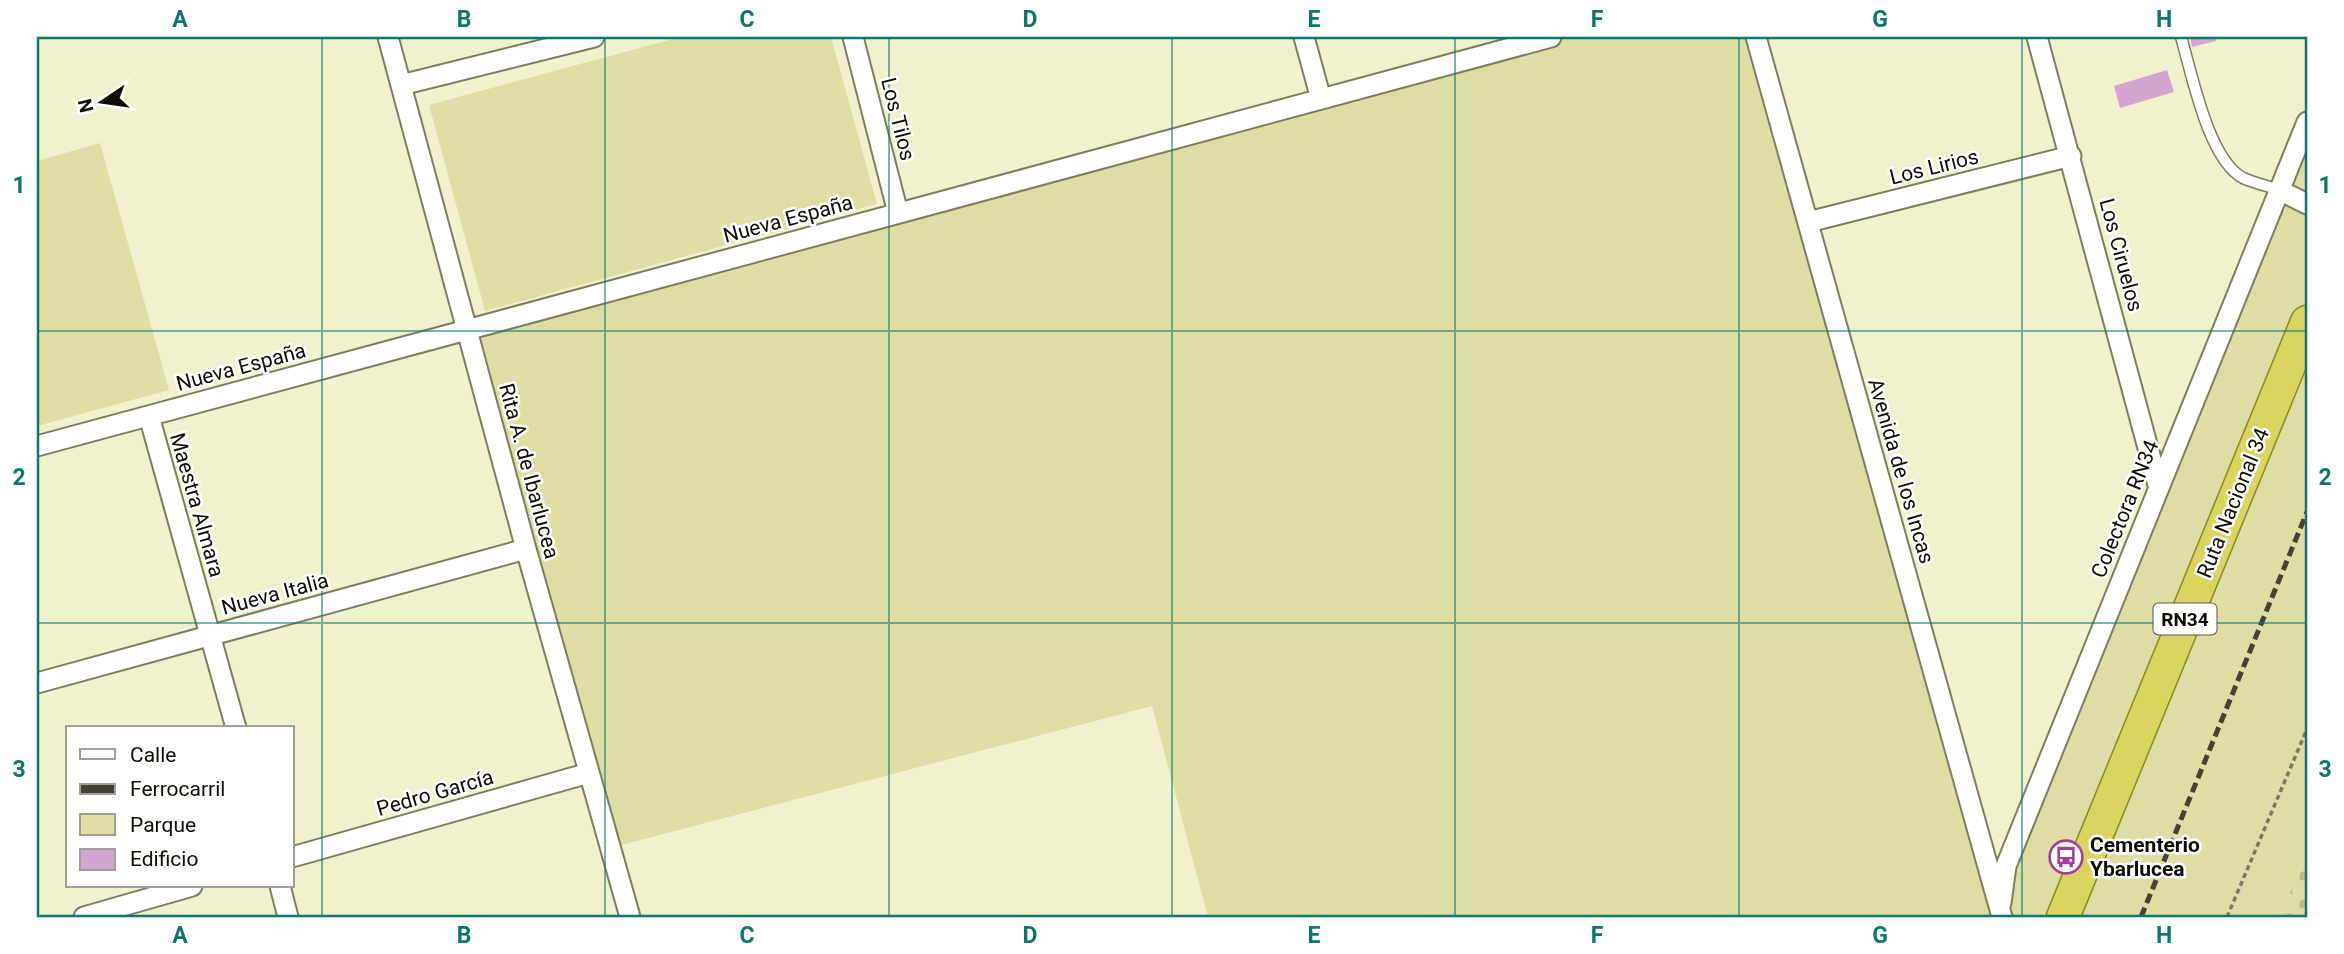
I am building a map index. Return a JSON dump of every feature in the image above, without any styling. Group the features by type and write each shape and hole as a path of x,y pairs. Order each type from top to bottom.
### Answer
{"highway":[{"name":"Ruta Nacional 34","path":"2063,917 2307,322"}],"street":[{"name":"Rita A. de Ibarlucea","path":"388,37 526,549 630,917"},
{"path":"401,85 594,37"},
{"name":"Los Tilos","path":"853,37 898,213"},
{"path":"1304,37 1321,99"},
{"name":"Nueva España","path":"37,446 1551,37"},
{"name":"Avenida de los Incas","path":"1756,37 2000,915"},
{"name":"Los Ciruelos","path":"2037,37 2158,485"},
{"name":"Colectora RN34","path":"2000,915 2006,866 2307,122"},
{"name":"Los Lirios","path":"1808,222 2071,156"},
{"path":"2279,190 2307,204"},
{"name":"Maestra Almara","path":"149,416 235,726"},
{"name":"Nueva Italia","path":"37,683 526,549"},
{"name":"Pedro García","path":"294,856 589,773"},
{"path":"85,917 185,888"},
{"path":"280,888 288,917"}],"lane":[{"path":"2181,37 2201,108 2221,158 2242,177 2279,190"}],"path":[{"path":"2227,917 2307,729"}],"green space":[{"path":"680,37 831,37 877,204 485,311 429,105"},
{"path":"1551,37 1756,37 1999,909 2006,866 2307,122 2307,852 2280,917 1208,917 1152,706 610,848 468,330"},
{"path":"100,143 169,390 37,426 37,161"},
{"path":"2307,852 2307,917 2280,917"}],"building":[{"path":"2190,37 2215,37 2216,41 2192,47"},
{"path":"2167,70 2174,92 2120,108 2114,86"}],"railway":[{"path":"2141,917 2307,512"}],"place":[{"name":"Cementerio Ybarlucea","path":"2066,857"}]}
